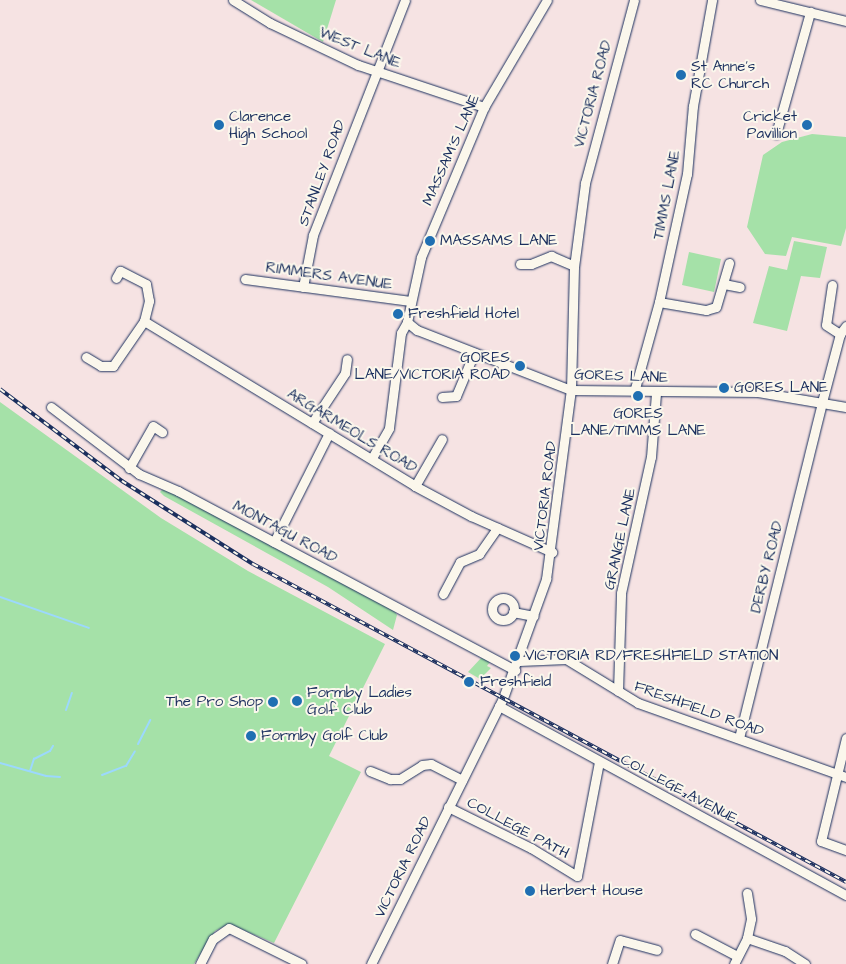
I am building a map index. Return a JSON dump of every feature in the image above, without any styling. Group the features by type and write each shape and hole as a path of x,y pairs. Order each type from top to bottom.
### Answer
{"street":[{"name":"WEST LANE","path":"233,0 321,49 377,72 484,108"},
{"name":"STANLEY ROAD","path":"303,287 313,235 405,0"},
{"name":"MASSAM'S LANE","path":"372,458 389,428 401,333 407,322 409,301 421,257 484,108 547,0"},
{"name":"VICTORIA ROAD","path":"371,964 499,706 519,661 552,552 571,390 574,266 585,183 634,0"},
{"name":"TIMMS LANE","path":"634,392 658,302 687,174 693,106 712,0"},
{"path":"760,0 846,21"},
{"path":"776,134 810,12"},
{"path":"520,264 531,264 551,256 574,266"},
{"path":"658,302 712,310 720,302 729,263"},
{"path":"86,357 101,366 113,366 144,321 149,301 146,284 120,271 116,278"},
{"name":"RIMMERS AVENUE","path":"245,279 409,301"},
{"path":"724,284 740,287"},
{"path":"832,285 826,325 840,334 846,326"},
{"name":"ARGARMEOLS ROAD","path":"144,321 372,458 415,486 497,528 552,552"},
{"name":"GORES LANE","path":"407,322 417,330 571,390 656,393 758,392 846,407"},
{"name":"DERBY ROAD","path":"739,738 840,334"},
{"path":"442,397 456,396 474,353"},
{"path":"312,423 345,373 347,359"},
{"name":"GRANGE LANE","path":"618,691 621,593 651,457 656,393"},
{"name":"MONTAGU ROAD","path":"51,407 129,468 274,542 515,670"},
{"path":"129,468 150,423 162,432"},
{"path":"274,542 329,433"},
{"path":"415,486 442,439"},
{"path":"444,594 460,562 479,554 497,528"},
{"path":"513,612 534,616"},
{"name":"FRESHFIELD ROAD","path":"519,661 566,659 638,703 842,776"},
{"name":"COLLEGE AVENUE","path":"499,706 846,895"},
{"path":"846,738 842,776 821,841 846,850"},
{"name":"COLLEGE PATH","path":"448,807 531,848 577,876 599,762"},
{"path":"370,771 390,779 400,779 422,765 431,764 462,780"},
{"path":"695,934 736,960 747,938 751,919 747,893"},
{"path":"200,964 213,939 229,928 302,964"},
{"path":"747,938 785,951 805,964"},
{"path":"612,964 620,940 657,950"}],"green space":[{"path":"251,0 336,0 323,42"},
{"path":"812,134 846,137 846,228 841,246 792,237 786,256 765,254 747,227 763,155 782,142"},
{"path":"794,241 827,247 820,278 801,276 787,331 753,323 769,266 787,270"},
{"path":"689,252 721,259 714,292 682,285"},
{"name":"Formby Golf Club","path":"0,402 161,518 248,571 385,644 329,756 361,772 274,943 229,924 215,931 194,964 0,964"},
{"path":"164,488 394,610 397,615 393,630 328,587 164,496 160,492"},
{"path":"482,657 490,662 487,666 491,668 480,679 468,672"}],"waterway":[{"path":"0,597 89,628"},
{"path":"66,710 72,693"},
{"path":"138,744 150,720"},
{"path":"30,771 34,759 50,751 53,746"},
{"path":"102,775 126,766 135,751"},
{"path":"0,763 46,776 60,777"}],"railway":[{"path":"0,389 122,481 253,564 846,882"}],"place":[{"name":"St Anne's RC Church","path":"681,75"},
{"name":"Clarence High School","path":"219,125"},
{"name":"Cricket Pavillion","path":"807,125"},
{"name":"MASSAMS LANE","path":"430,241"},
{"name":"Freshfield Hotel","path":"398,314"},
{"name":"GORES LANE/VICTORIA ROAD","path":"520,366"},
{"name":"GORES LANE","path":"724,388"},
{"name":"GORES LANE/TIMMS LANE","path":"638,396"},
{"name":"VICTORIA RD/FRESHFIELD STATION","path":"515,656"},
{"name":"Freshfield","path":"469,682"},
{"name":"Formby Ladies Golf Club","path":"297,701"},
{"name":"The Pro Shop","path":"273,702"},
{"name":"Formby Golf Club","path":"251,736"},
{"name":"Herbert House","path":"530,891"}]}
